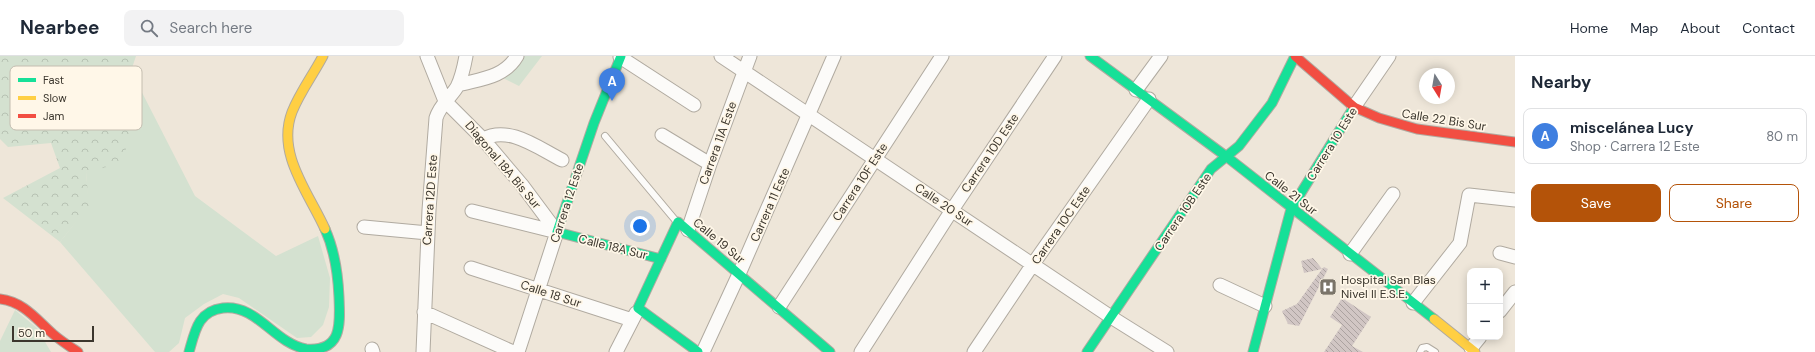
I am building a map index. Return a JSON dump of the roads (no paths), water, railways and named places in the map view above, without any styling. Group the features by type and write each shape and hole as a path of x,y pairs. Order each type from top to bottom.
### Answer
{"street":[{"path":"189,352 199,321 208,313 223,307 238,309 246,313 284,342 298,350 315,351 330,344 337,335 340,324 339,288 336,261 324,225 291,160 287,135 292,111 323,56"},
{"path":"427,56 445,101"},
{"name":"Carrera 12D Este","path":"423,352 428,233 436,118 439,109 458,85 466,56"},
{"path":"458,85 497,75 508,68 517,56"},
{"path":"620,56 694,105"},
{"name":"Carrera 12 Este","path":"518,352 594,123 620,56"},
{"name":"Calle 20 Sur","path":"721,56 1159,350"},
{"name":"Carrera 11A Este","path":"688,230 710,164 750,56"},
{"name":"Carrera 11 Este","path":"702,352 739,274 810,115 834,56"},
{"name":"Carrera 10F Este","path":"779,307 942,56"},
{"name":"Carrera 10D Este","path":"861,352 952,210 1055,56"},
{"name":"Calle 21 Sur","path":"1090,56 1227,157 1291,209 1473,350"},
{"path":"1136,90 1161,56"},
{"name":"Calle 22 Bis Sur","path":"1295,56 1354,107 1379,118 1403,126 1432,132 1515,142"},
{"name":"Carrera 10B Este","path":"1087,352 1211,170 1239,146 1272,103 1295,56"},
{"name":"Carrera 10 Este","path":"1253,352 1291,209 1354,107 1389,56"},
{"name":"Carrera 10C Este","path":"974,352 1033,264 1149,99"},
{"name":"Diagonal 18A Bis Sur","path":"445,101 483,139 522,185 557,232"},
{"path":"483,139 496,133 511,135 562,160"},
{"path":"662,135 710,164"},
{"path":"1350,254 1393,194"},
{"path":"1413,303 1460,243 1469,195 1515,200"},
{"name":"Calle 18A Sur","path":"472,211 661,259"},
{"path":"616,352 678,222"},
{"name":"Calle 19 Sur","path":"678,222 830,352"},
{"path":"364,226 428,233"},
{"path":"1500,253 1515,257"},
{"name":"Calle 18 Sur","path":"471,268 632,320"},
{"path":"1220,285 1265,306"},
{"path":"1503,307 1515,292"},
{"path":"0,297 21,304 52,333 78,352"},
{"path":"638,308 698,352"},
{"path":"424,312 513,352"},
{"path":"1473,350 1478,340"}],"lane":[{"name":"Calle 19 Sur","path":"605,136 678,222"},
{"path":"1420,352 1422,348 1427,347 1436,352"}],"place":[{"name":"miscelánea Lucy","path":"612,101"},
{"name":"Hospital San Blas Nivel II E.S.E.","path":"1328,287"}]}
